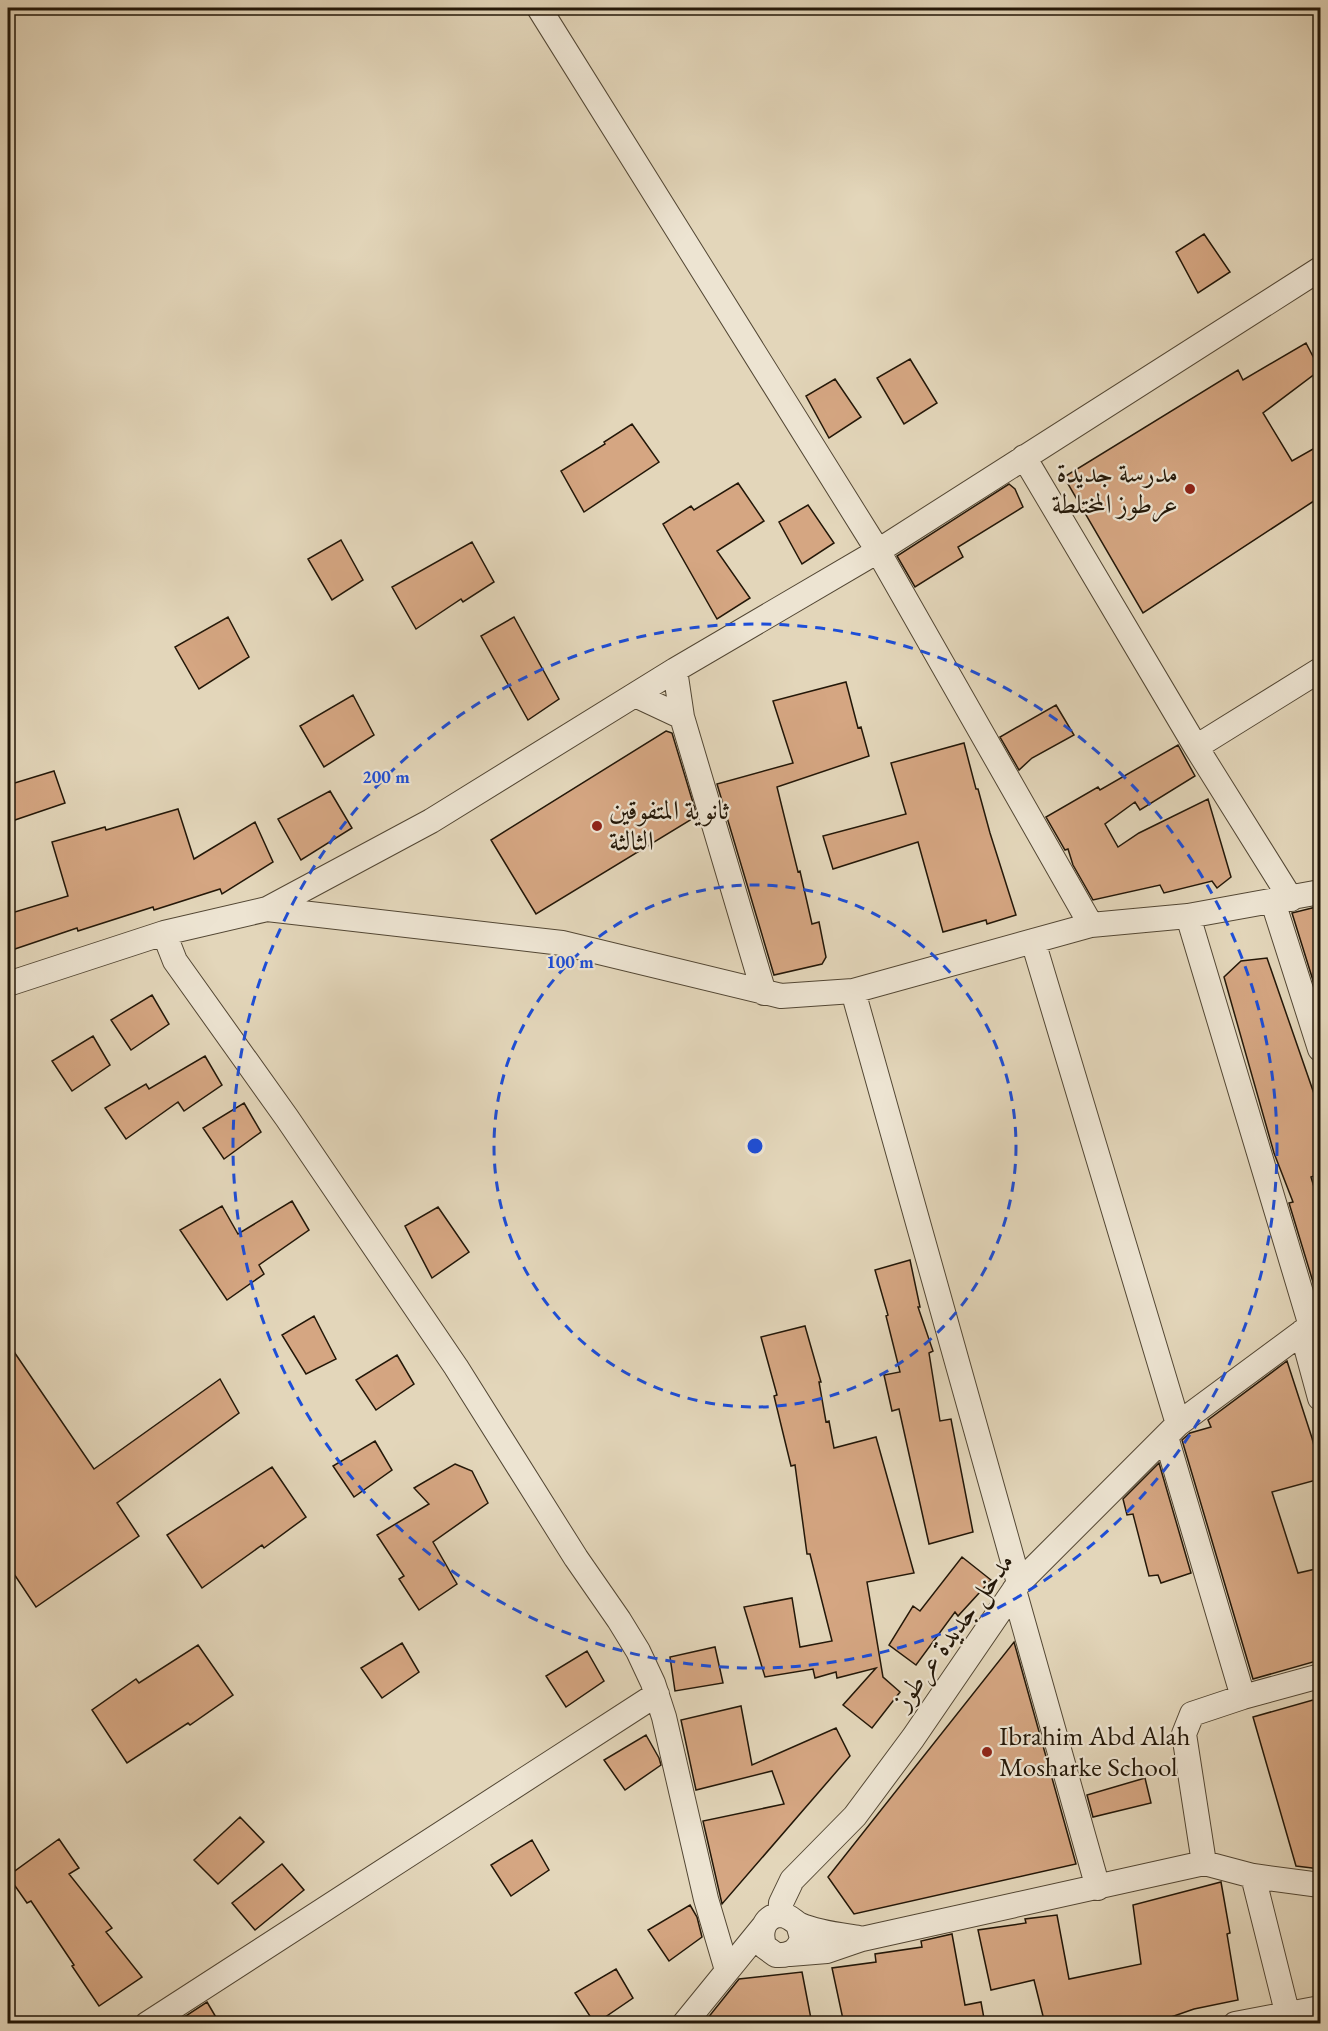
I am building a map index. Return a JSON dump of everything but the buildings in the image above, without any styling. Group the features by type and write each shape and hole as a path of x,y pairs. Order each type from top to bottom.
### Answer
{"street":[{"path":"539,8 878,550 1090,925"},
{"path":"8,984 164,933 267,909 431,821 675,670 878,550 1320,269"},
{"path":"1024,457 1196,747 1282,900 1320,1049"},
{"path":"675,670 682,717 764,993"},
{"path":"1196,747 1320,670"},
{"path":"635,695 682,717"},
{"path":"267,909 562,943 781,996 853,992 1090,925 1188,916 1320,892"},
{"path":"1188,916 1311,1326 1320,1398"},
{"path":"164,933 176,961 456,1367 576,1558 638,1651 657,1694 664,1717 711,1916 727,1970"},
{"path":"1032,941 1172,1431 1243,1697"},
{"path":"853,992 1098,1888"},
{"name":"مدخل جديدة عرطوز","path":"780,1922 781,1903 792,1880 861,1807 913,1738 1016,1586 1172,1431 1311,1326"},
{"path":"1204,1863 1185,1734 1192,1714 1320,1676"},
{"path":"147,2024 657,1694"},
{"path":"862,1939 780,1922 761,1934 765,1947 776,1955 827,1951 862,1939 1204,1863 1252,1876 1320,1885"},
{"path":"1252,1876 1288,2019"},
{"path":"727,1970 786,1955 796,1950 802,1938 780,1922"},
{"path":"684,2024 727,1970 780,1922"},
{"path":"1235,2024 1288,2019 1320,2008"}],"place":[{"name":"مدرسة جديدة عرطوز المختلطة","path":"1190,489"},
{"name":"ثانوية المتفوقين الثالثة","path":"597,826"},
{"name":"Ibrahim Abd Alah Mosharke School","path":"987,1752"}]}
